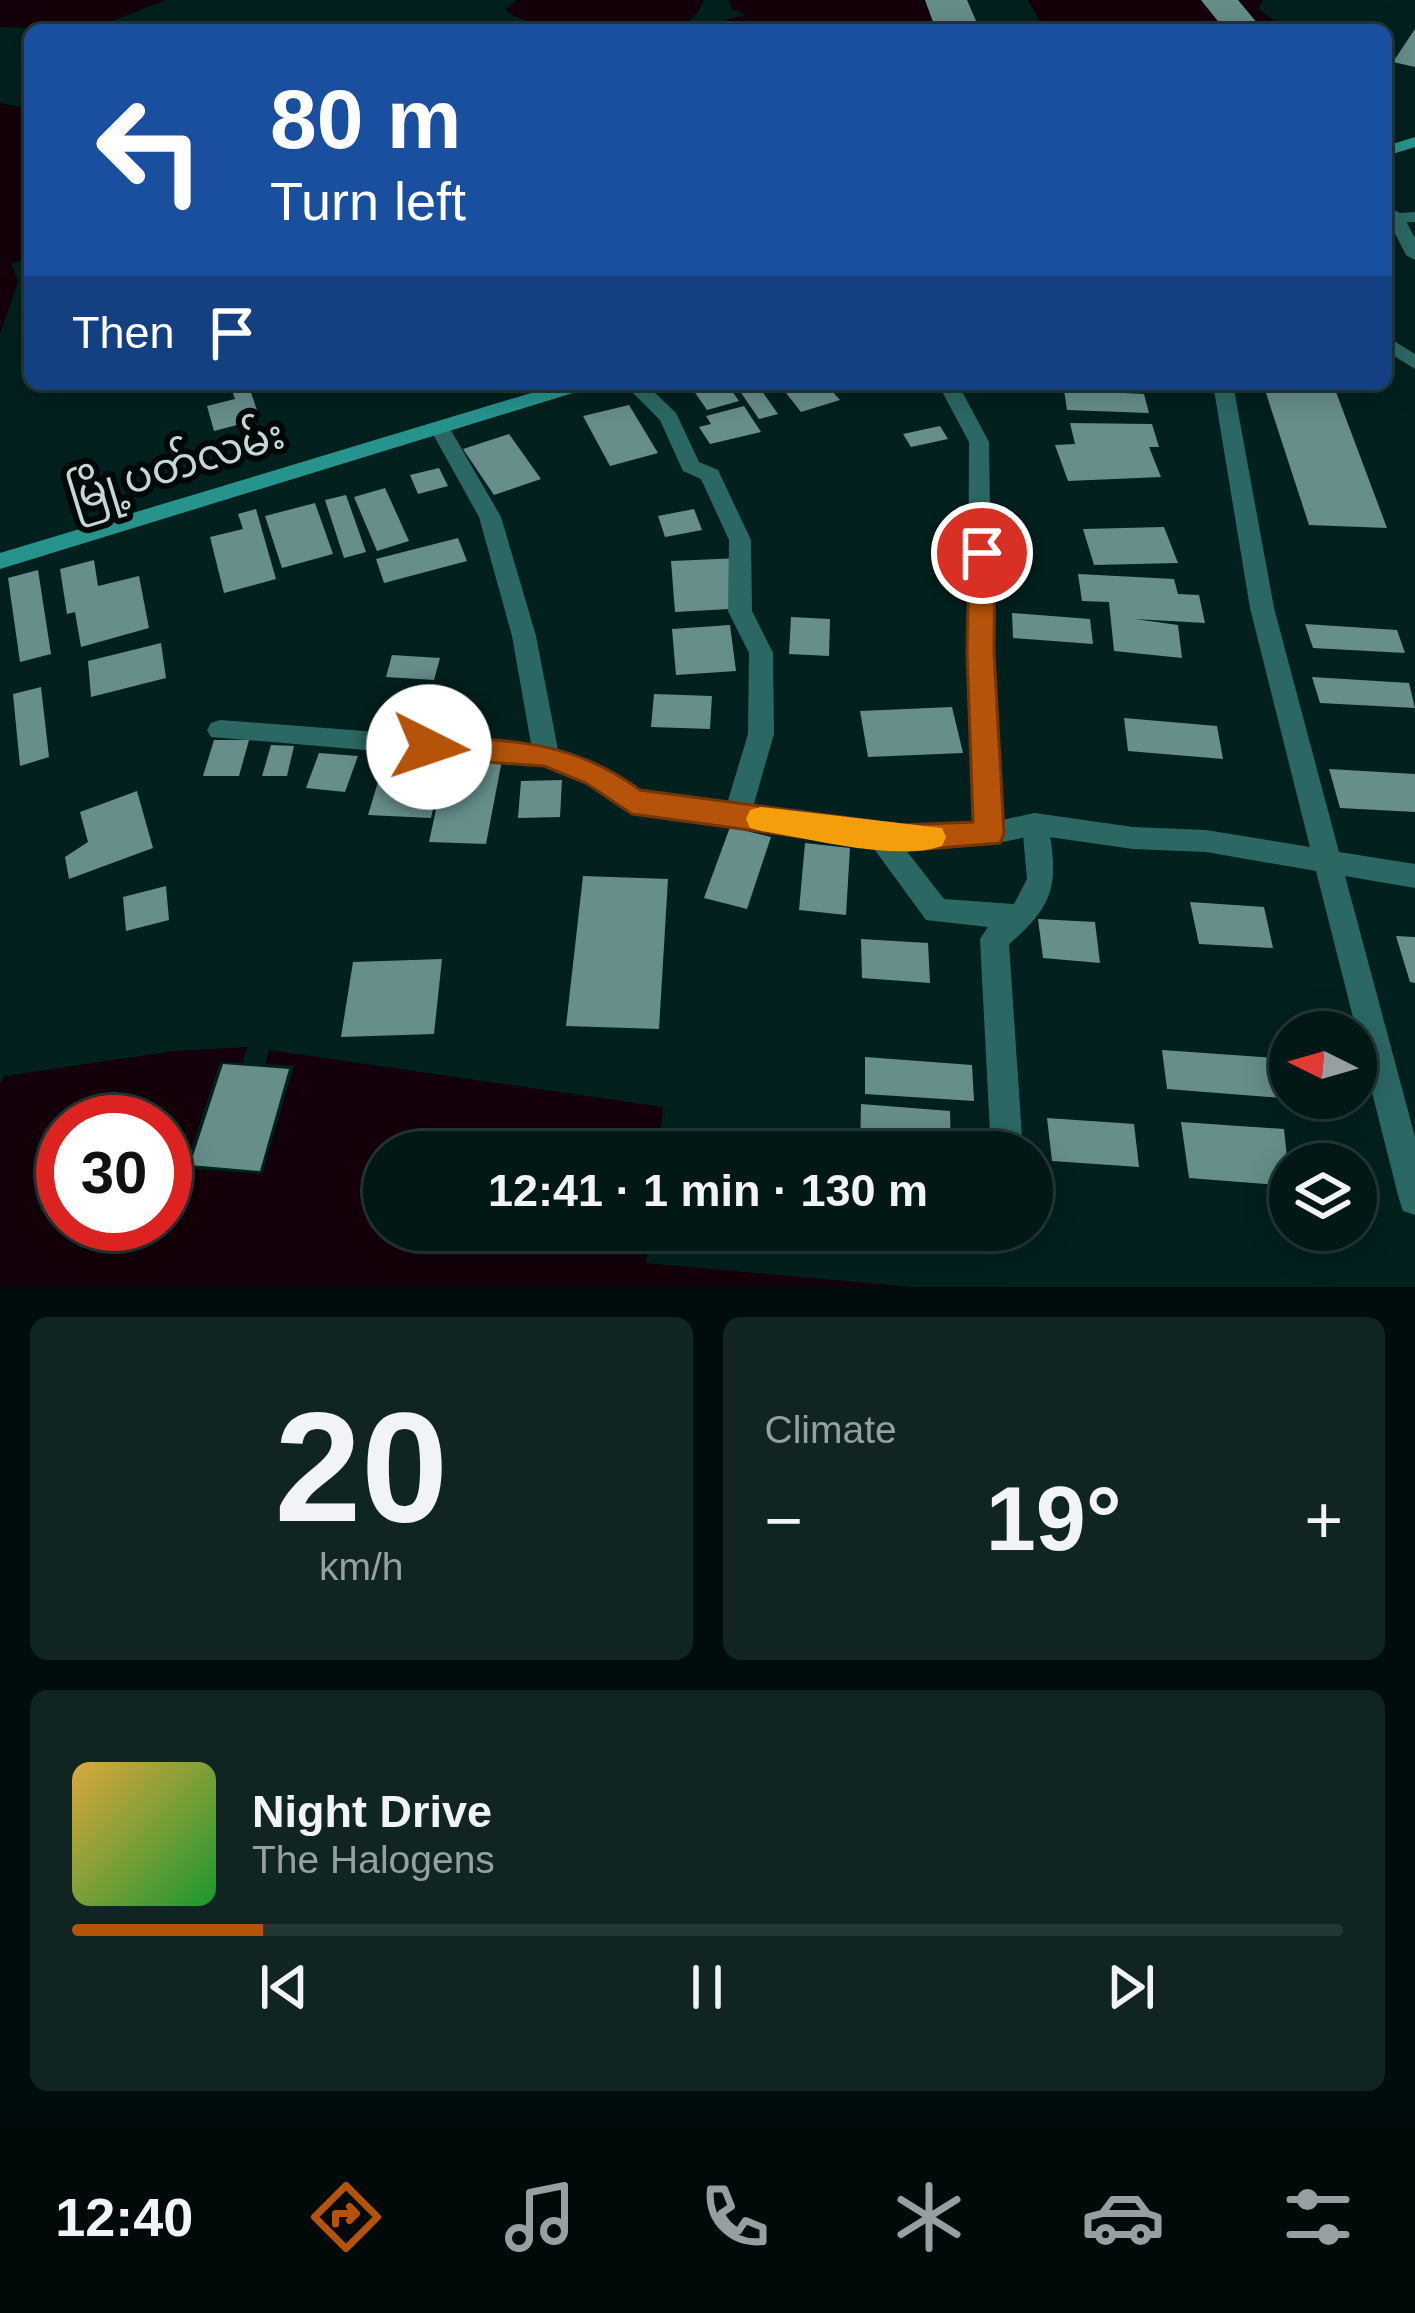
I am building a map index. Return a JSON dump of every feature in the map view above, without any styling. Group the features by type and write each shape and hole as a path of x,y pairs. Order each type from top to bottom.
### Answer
{"main road":[{"name":"မြို့ပတ်လမ်း","path":"0,561 562,390"}],"street":[{"path":"1399,215 1415,255"},
{"path":"640,390 669,417 690,466 710,475 740,540 740,611 761,653 761,734 737,816"},
{"path":"951,390 979,442 980,652 989,834"},
{"path":"1224,390 1262,608 1415,1199"},
{"path":"440,427 490,517 524,636 546,755"},
{"path":"220,730 546,755 596,774 632,802 878,835 989,834 1034,824 1133,838 1206,841 1415,876"},
{"path":"1006,1131 994,939 1034,907 1042,866 1034,824"},
{"path":"878,835 936,911 1022,916"}],"shaded area":[{"path":"0,0 166,0 104,24 0,27"},
{"path":"516,0 704,0 684,24 544,24 506,10"},
{"path":"729,0 946,0 942,24 724,24 746,15 731,8"},
{"path":"1028,0 1263,0 1258,8 1278,24 1042,24"},
{"path":"0,103 24,108 24,259 11,264 18,282 0,334"},
{"path":"248,1047 663,1107 660,1131 363,1131 363,1251 647,1251 646,1263 910,1287 0,1287 0,1083 5,1076 174,1051"}],"pier":[{"path":"248,1047 270,1048 265,1064 294,1066 262,1174 192,1169 192,1147 220,1062 242,1063"}],"building":[{"path":"925,0 967,0 977,24 934,24"},
{"path":"1201,0 1238,0 1258,24 1220,24"},
{"path":"1415,29 1415,67 1393,62"},
{"path":"232,390 250,390 260,419 214,431 207,406 235,399"},
{"path":"693,390 731,390 739,401 707,410"},
{"path":"739,390 761,390 778,414 759,419"},
{"path":"784,390 831,390 840,400 801,412"},
{"path":"1064,390 1144,394 1149,413 1067,410"},
{"path":"1265,390 1335,390 1387,528 1309,525"},
{"path":"629,405 658,453 610,466 583,416"},
{"path":"744,406 761,432 710,444 699,427 711,424 706,416"},
{"path":"1070,423 1152,424 1159,447 1149,447 1161,477 1068,481 1055,445 1075,444"},
{"path":"940,426 948,439 911,447 903,434"},
{"path":"509,434 541,479 494,495 463,449"},
{"path":"439,468 448,486 418,494 410,475"},
{"path":"385,488 409,541 377,551 354,497"},
{"path":"346,495 366,552 344,558 325,500"},
{"path":"315,503 333,554 282,568 265,516"},
{"path":"256,509 276,579 224,593 210,537 243,529 238,514"},
{"path":"694,509 702,530 665,537 658,516"},
{"path":"1164,527 1178,563 1094,565 1083,529"},
{"path":"458,538 467,561 384,583 376,559"},
{"path":"742,558 748,608 675,612 671,561"},
{"path":"94,560 98,586 139,576 149,628 81,647 75,612 67,614 60,569"},
{"path":"38,570 51,654 20,662 8,578"},
{"path":"1078,574 1174,579 1178,594 1199,595 1205,623 1135,619 1178,625 1182,658 1114,651 1109,602 1082,601"},
{"path":"1012,613 1090,619 1093,644 1013,638"},
{"path":"791,617 830,619 829,656 789,654"},
{"path":"1305,624 1397,630 1405,653 1313,648"},
{"path":"730,625 736,671 676,675 672,629"},
{"path":"161,643 166,678 91,697 88,661"},
{"path":"392,655 440,658 434,680 386,677"},
{"path":"1312,677 1409,683 1415,708 1320,703"},
{"path":"41,687 49,757 20,766 13,694"},
{"path":"654,694 712,696 710,729 651,727"},
{"path":"952,707 963,753 868,757 860,711"},
{"path":"1124,718 1217,726 1223,759 1128,751"},
{"path":"214,740 249,740 239,776 203,776"},
{"path":"271,745 294,746 287,776 262,776"},
{"path":"319,753 358,756 345,792 306,788"},
{"path":"402,756 429,758 423,783 439,784 431,818 368,815 378,782 395,783"},
{"path":"447,758 502,760 486,844 429,842"},
{"path":"1329,769 1415,774 1415,812 1340,808"},
{"path":"562,780 560,817 518,818 521,781"},
{"path":"137,791 153,848 69,879 65,857 88,842 80,812"},
{"path":"730,827 771,837 747,909 704,898"},
{"path":"805,843 850,848 846,915 799,910"},
{"path":"583,876 668,879 659,1029 566,1026"},
{"path":"166,886 169,920 126,931 123,897"},
{"path":"1190,902 1264,907 1273,948 1199,944"},
{"path":"1038,919 1095,922 1100,963 1043,958"},
{"path":"1396,936 1415,937 1415,983 1410,982"},
{"path":"861,939 928,943 930,983 862,978"},
{"path":"442,959 434,1034 341,1037 353,962"},
{"path":"1162,1050 1269,1058 1269,1097 1167,1089"},
{"path":"865,1057 972,1065 974,1101 865,1094"},
{"path":"223,1064 289,1069 260,1171 192,1165"},
{"path":"861,1104 950,1111 950,1131 860,1131"},
{"path":"1047,1118 1134,1124 1139,1167 1053,1161 1053,1131 1049,1131"},
{"path":"1181,1122 1284,1129 1285,1143 1269,1143 1269,1184 1189,1178"}],"slow traffic":[{"path":"761,819 902,838 931,837"}],"route":[{"path":"429,747 546,755 596,774 632,802 902,838 989,834 980,652 982,553"}]}
